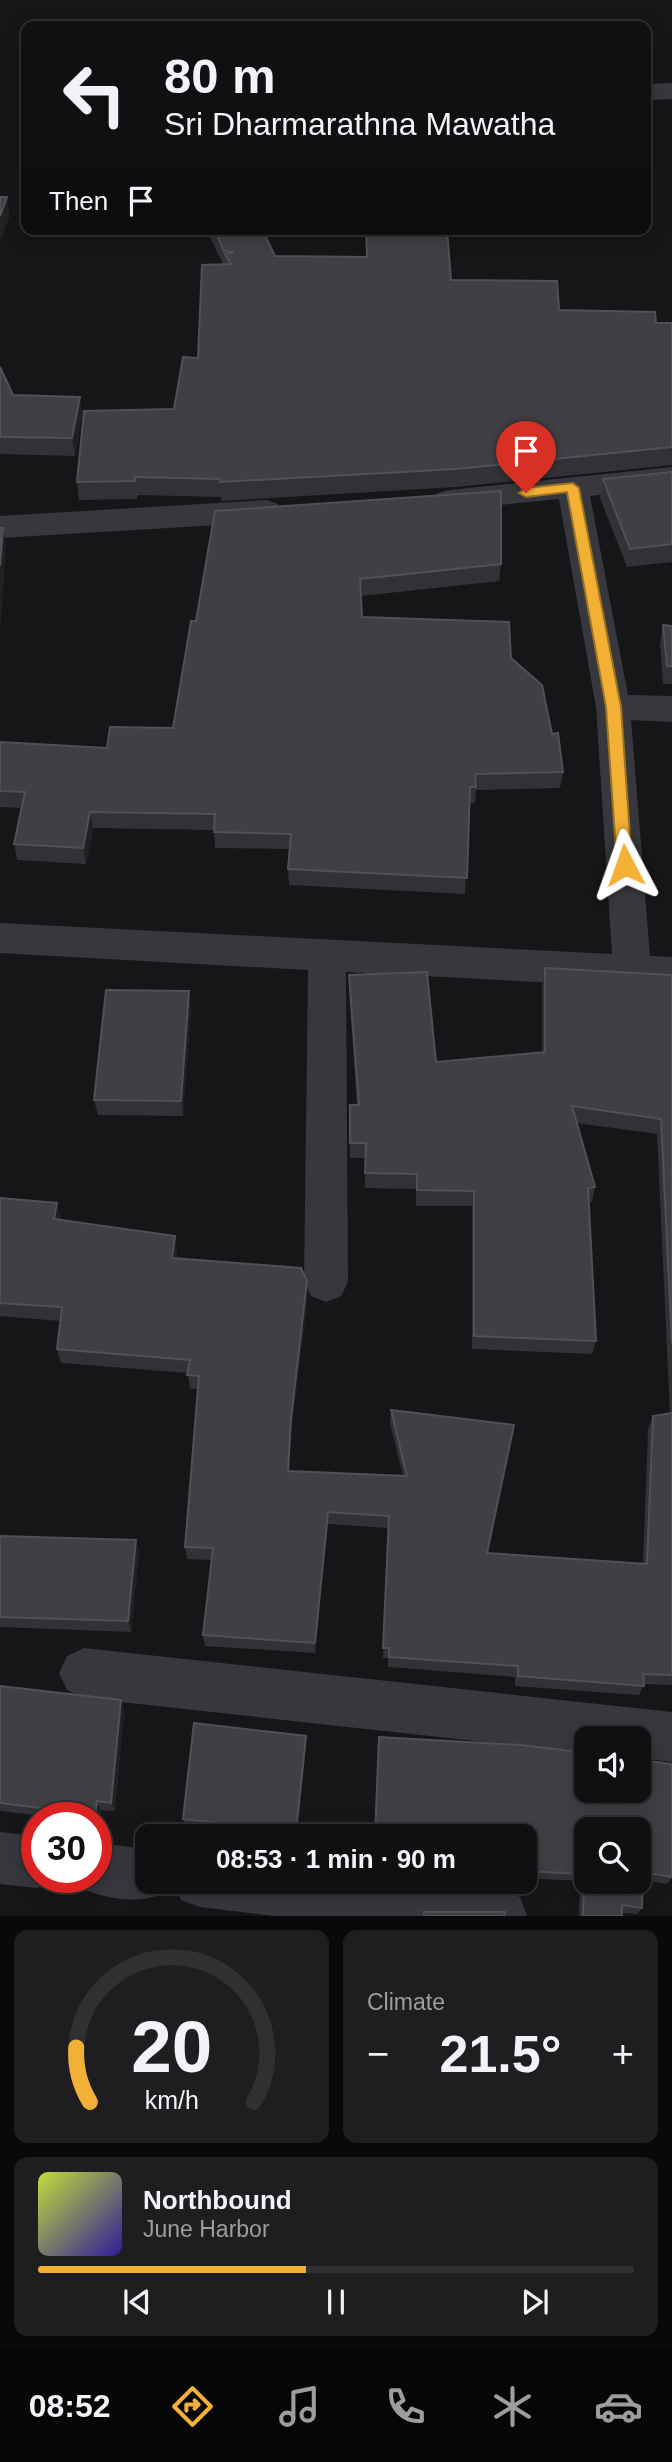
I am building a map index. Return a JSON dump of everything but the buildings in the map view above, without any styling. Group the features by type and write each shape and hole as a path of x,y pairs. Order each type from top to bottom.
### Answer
{"street":[{"path":"651,92 672,91"},
{"path":"413,502 672,477"},
{"path":"573,488 613,707 632,970"},
{"path":"0,527 289,510"},
{"path":"613,707 672,709"},
{"path":"0,939 672,973"},
{"path":"326,1282 327,955"},
{"path":"84,1673 672,1737"},
{"path":"0,1858 21,1860"},
{"path":"112,1871 135,1874"},
{"path":"312,1894 501,1916"}],"route":[{"path":"526,493 573,488 613,707 625,865"}]}
